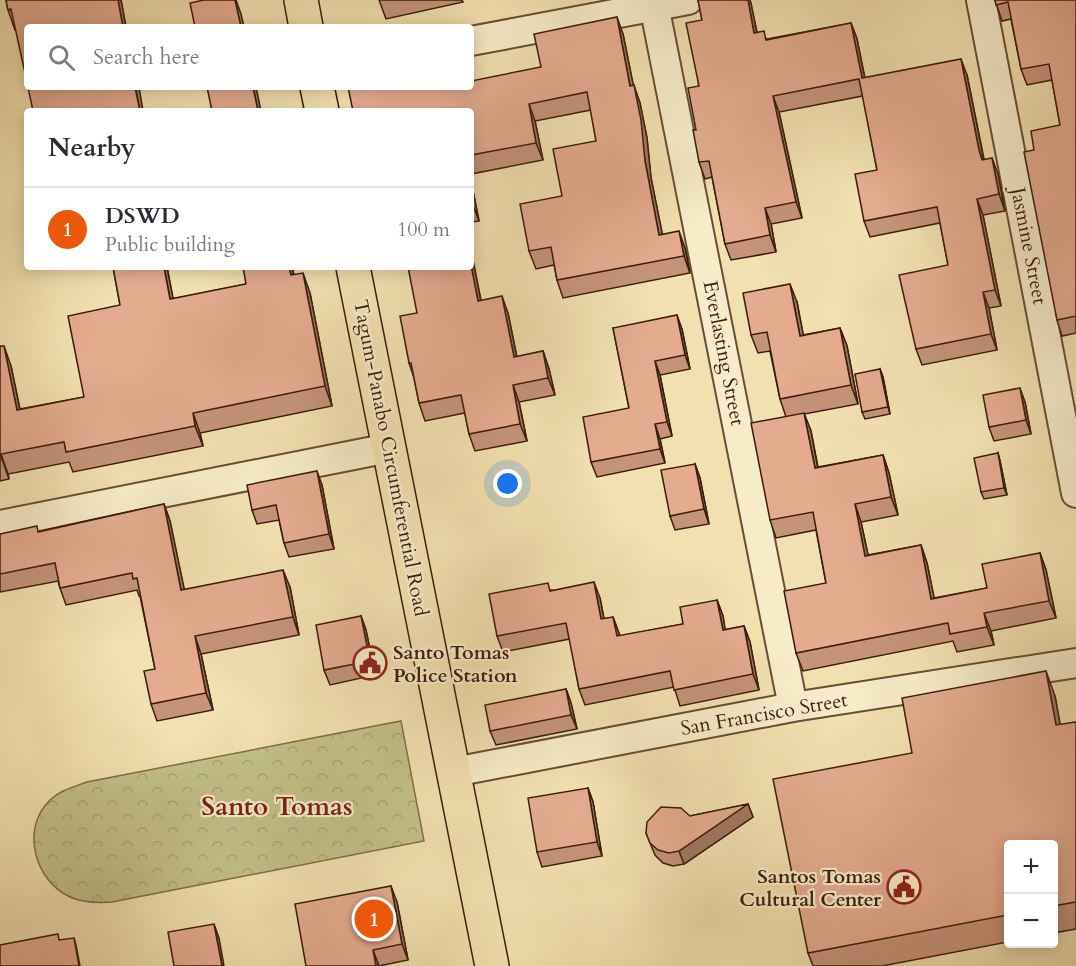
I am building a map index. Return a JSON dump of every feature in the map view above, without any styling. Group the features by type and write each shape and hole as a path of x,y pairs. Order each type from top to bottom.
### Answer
{"main road":[{"path":"302,0 306,24"},
{"path":"318,90 321,108"},
{"name":"Tagum-Panabo Circumferential Road","path":"354,270 492,966"}],"street":[{"path":"474,40 654,3 688,0"},
{"name":"Jasmine Street","path":"981,0 1076,493"},
{"name":"Everlasting Street","path":"654,3 793,707"},
{"path":"0,525 389,448"},
{"name":"San Francisco Street","path":"454,772 793,707 1076,663"}],"green space":[{"path":"401,721 424,841 112,902 91,902 70,897 48,879 40,867 34,839 36,825 41,812 50,800 67,789 87,782"}],"building":[{"path":"6,0 118,0 122,24 24,24 24,68 11,9 8,10"},
{"path":"204,0 235,0 240,24 194,24 190,3"},
{"path":"698,0 748,0 754,33 764,31 766,40 851,23 862,78 961,59 979,150 982,160 992,158 999,194 977,199 995,290 983,292 991,334 916,349 899,275 948,265 937,207 864,221 855,174 877,170 859,79 773,96 796,202 765,208 770,235 725,244 709,161 699,162 688,88 699,86 686,23 702,20"},
{"path":"995,0 1076,0 1076,316 1057,320 1024,152 1034,150 1031,131 1060,125 1049,64 1021,69 1008,2 996,5"},
{"path":"617,17 630,86 634,85 641,120 645,161 659,235 679,231 684,256 557,280 551,247 529,251 520,204 562,196 553,149 596,141 587,92 529,104 536,143 474,154 474,108 352,108 349,90 474,90 474,80 541,67 534,34"},
{"path":"29,90 136,90 139,108 32,108"},
{"path":"208,90 254,90 257,108 211,108"},
{"path":"114,270 165,270 170,299 246,284 244,270 290,270 291,275 303,273 325,386 193,413 195,426 66,452 64,442 1,454 2,459 0,460 0,346 4,346 17,410 84,397 68,316 120,305"},
{"path":"409,270 472,270 478,301 502,296 514,357 543,351 548,378 513,385 520,424 469,434 461,395 419,403 400,316 417,313"},
{"path":"790,284 800,336 840,328 851,385 780,399 767,332 751,335 743,293"},
{"path":"677,315 685,355 655,361 667,422 655,424 660,449 591,462 583,417 629,408 613,328"},
{"path":"880,369 888,407 862,412 855,374"},
{"path":"1020,388 1026,420 989,427 983,395"},
{"path":"804,413 815,468 883,455 891,497 855,504 865,556 921,545 931,599 987,588 982,564 1040,553 1049,601 984,613 987,627 950,634 948,623 796,653 784,591 826,583 813,512 770,520 751,423"},
{"path":"998,453 1004,488 981,492 974,458"},
{"path":"695,464 704,509 670,516 661,470"},
{"path":"317,471 329,534 284,543 276,505 252,510 247,485"},
{"path":"164,504 181,590 283,570 293,617 195,636 206,693 151,704 144,671 155,669 137,578 133,579 132,573 60,588 55,563 0,574 0,534 37,526 38,532"},
{"path":"594,582 601,619 613,617 617,636 683,624 680,607 717,600 723,630 744,626 753,674 674,690 670,671 579,689 566,623 497,636 489,594 548,583 550,591"},
{"path":"361,616 370,661 324,670 316,625"},
{"name":"Santos Tomas Cultural Center","path":"1046,671 1056,725 1076,722 1076,902 1058,905 1058,840 1004,840 1004,916 808,953 773,779 912,753 902,698"},
{"path":"566,689 571,715 490,731 485,705"},
{"path":"588,788 597,842 537,852 528,798"},
{"path":"748,804 679,851 669,853 658,850 650,843 646,833 647,822 661,807 681,808 690,816"},
{"path":"391,886 402,944 373,950 376,966 306,966 295,904"},
{"path":"214,924 222,966 174,966 168,932"},
{"path":"58,934 59,940 74,938 79,966 0,966 0,945"}],"place":[{"name":"Santo Tomas Police Station","path":"370,663"},
{"name":"Santos Tomas Cultural Center","path":"904,887"},
{"name":"DSWD","path":"374,919"}],"district":[{"name":"Santo Tomas","path":"277,806"}]}
